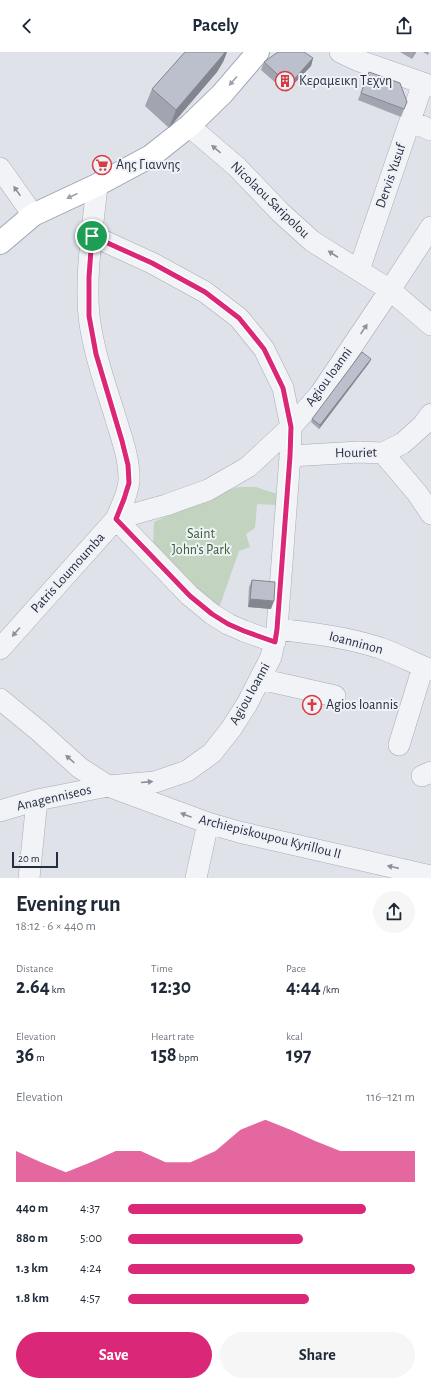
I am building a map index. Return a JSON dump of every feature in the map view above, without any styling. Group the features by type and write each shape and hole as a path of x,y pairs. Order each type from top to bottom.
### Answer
{"main road":[{"path":"0,243 33,215 98,185 151,156 189,126 222,94 258,52"}],"street":[{"path":"340,52 357,60 427,84"},
{"name":"Dervis Yusuf","path":"358,270 410,121 427,84"},
{"path":"410,121 431,130"},
{"name":"Nicolaou Saripolou","path":"189,126 237,167 280,212 312,240 390,290 431,326"},
{"path":"0,168 33,215"},
{"name":"Patris Loumoumba","path":"0,649 116,519 129,483 128,465 96,354 89,316 89,277 98,185"},
{"name":"Agiou Ioanni","path":"108,786 155,782 186,771 212,753 231,729 247,704 271,657 276,635 291,427 320,394 431,226"},
{"path":"92,236 152,263 205,292 239,318 264,349 283,388 291,427 248,467 208,490 166,505 116,519"},
{"name":"Houriet","path":"290,456 359,452 383,453 402,443 423,425 431,414"},
{"path":"383,453 417,493 431,514"},
{"name":"Ioanninon","path":"116,519 190,596 212,614 228,624 244,631 276,635 324,635 354,641 381,648 427,668"},
{"path":"399,745 427,668"},
{"path":"260,679 335,696"},
{"name":"Archiepiskoupou Kyrillou II","path":"0,699 39,730 80,768 108,786 208,823 239,832 431,876"},
{"name":"Anagenniseos","path":"0,811 37,800 108,786"},
{"path":"29,878 37,800"},
{"path":"196,878 208,823"}],"green space":[{"name":"Saint John's Park","path":"238,487 256,487 280,495 277,505 257,504 255,528 246,534 250,547 239,551 218,611 153,546 154,522 205,499"}],"building":[{"path":"185,52 225,52 176,110 152,89"},
{"name":"Κεραμεικη Τεχνη","path":"278,52 304,52 313,58 289,85 264,62"},
{"path":"369,72 400,83 407,102 404,109 361,93"},
{"path":"362,352 371,359 320,425 312,419"},
{"path":"252,580 275,582 274,601 250,599"}],"place":[{"name":"Κεραμεικη Τεχνη","path":"285,81"},
{"name":"Αης Γιαννης","path":"102,165"},
{"name":"Agios Ioannis","path":"312,705"}],"route":[{"path":"92,236 152,263 205,292 239,318 264,349 283,388 291,427 288,495 275,642 228,624 212,614 190,596 116,519 129,483 128,465 96,354 89,316 89,277 92,236"}]}
